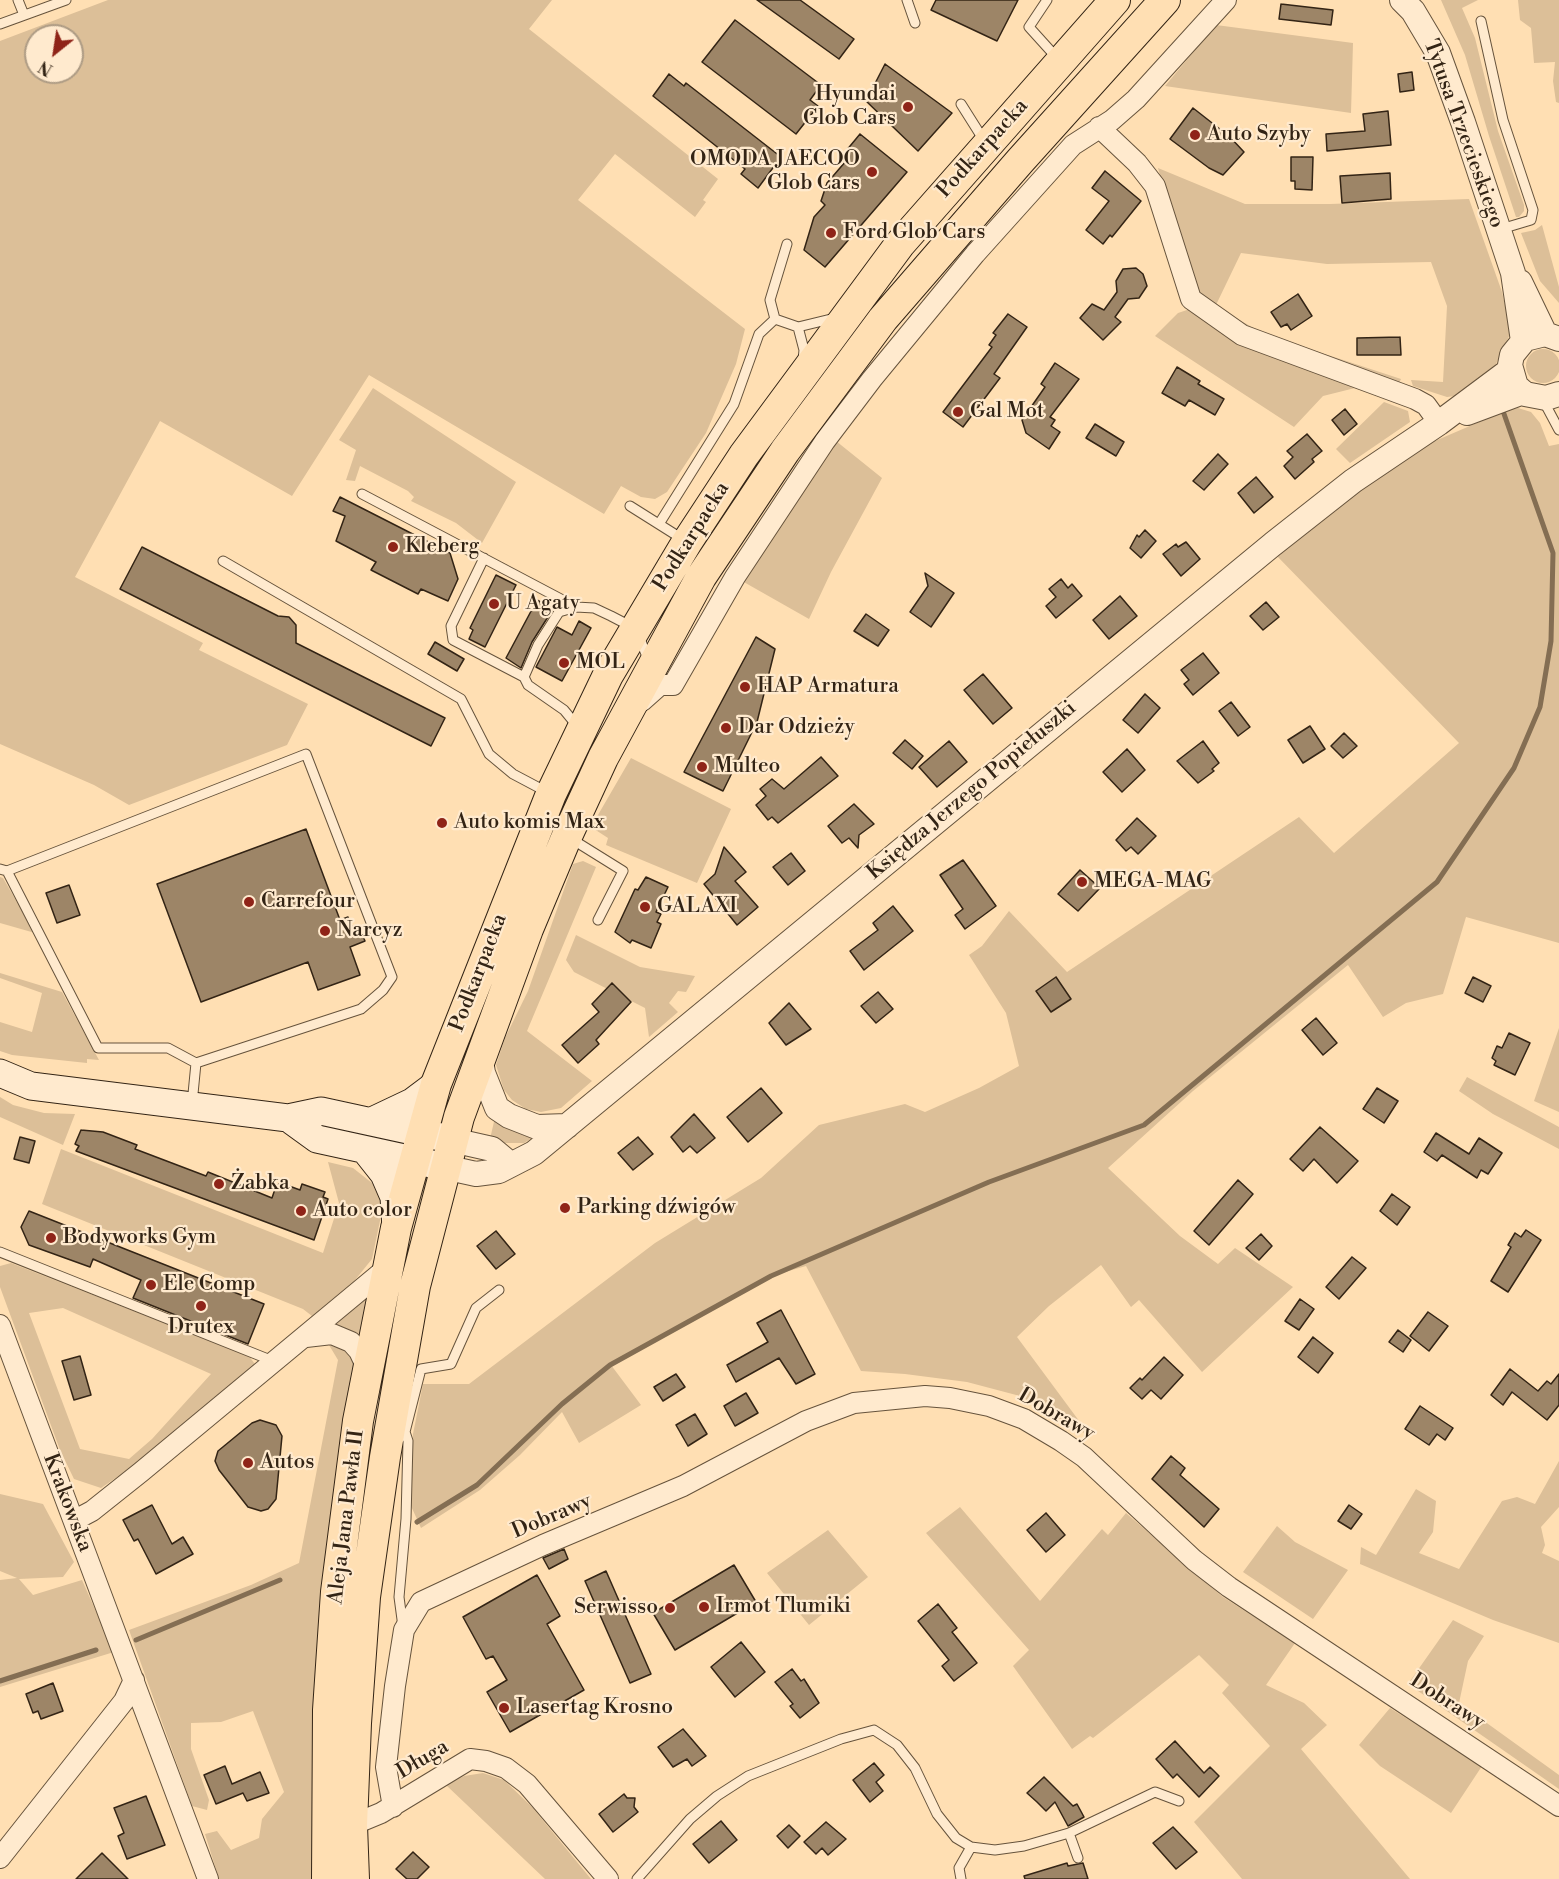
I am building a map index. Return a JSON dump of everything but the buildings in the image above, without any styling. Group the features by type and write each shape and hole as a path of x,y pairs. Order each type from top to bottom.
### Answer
{"main road":[{"name":"Podkarpacka","path":"414,1161 436,1084 551,794 608,675 687,542 714,498 798,380 900,244 1115,0"},
{"name":"Podkarpacka","path":"448,1153 480,1054 567,836 619,727 665,662 701,577 785,451 883,319 1020,161 1165,0"},
{"path":"0,1073 31,1086 288,1118 321,1111 374,1120 423,1132"},
{"path":"374,1120 412,1102 436,1084"},
{"path":"288,1118 317,1139 414,1161"},
{"name":"Księdza Jerzego Popiełuszki","path":"423,1132 448,1153"},
{"path":"365,1150 384,1174 390,1189 396,1228"},
{"name":"Księdza Jerzego Popiełuszki","path":"414,1161 448,1153"},
{"name":"Aleja Jana Pawła II","path":"327,1879 339,1825 384,1457 412,1360 415,1286 448,1153"},
{"name":"Aleja Jana Pawła II","path":"354,1879 339,1825 328,1710 336,1592 367,1368 396,1228 414,1161"}],"street":[{"path":"665,662 765,529 825,441 872,379 1003,222 1072,145 1099,128 1136,99 1226,0"},
{"name":"Tytusa Trzecieskiego","path":"1402,0 1413,11 1438,53 1513,273 1513,289 1542,338"},
{"path":"1099,128 1137,163 1155,186 1191,299 1242,335 1414,399 1426,405 1439,423"},
{"path":"1541,395 1516,386 1510,370 1512,355 1542,338"},
{"name":"Księdza Jerzego Popiełuszki","path":"448,1153 492,1149 510,1164 534,1153 1273,544 1353,481 1439,423 1510,370"},
{"name":"Księdza Jerzego Popiełuszki","path":"1439,423 1541,395"},
{"path":"480,1054 483,1073 497,1107 508,1116 537,1127 567,1126"},
{"path":"75,1520 92,1511 141,1472 388,1267"},
{"name":"Krakowska","path":"0,1325 208,1879"},
{"path":"306,1337 332,1334 351,1342 359,1351 367,1368"},
{"name":"Dobrawy","path":"404,1630 421,1602 543,1545 684,1486 806,1421 854,1403 885,1398 950,1398 989,1406 1023,1419 1061,1441 1084,1457 1194,1560 1229,1587 1559,1806"},
{"path":"393,1807 386,1767 404,1630"},
{"path":"0,1858 124,1701 134,1680"},
{"name":"Długa","path":"339,1825 393,1807 470,1759 486,1761 506,1768 527,1784 608,1879"}],"lane":[{"path":"18,0 24,15"},
{"path":"0,24 66,0"},
{"path":"907,0 915,23"},
{"path":"1047,0 1029,27 1060,62"},
{"path":"1480,21 1503,120 1533,210 1531,220 1498,230"},
{"path":"961,104 986,145"},
{"path":"775,319 770,300 786,244"},
{"path":"775,319 798,327 824,322 849,309"},
{"path":"658,524 734,404 759,333 775,319"},
{"path":"798,327 804,350 798,380"},
{"path":"1541,395 1559,430"},
{"path":"362,494 576,607"},
{"path":"630,506 687,542"},
{"path":"484,558 451,626 453,640 524,677 528,685 564,710 581,731"},
{"path":"223,561 461,699 489,754 513,774 551,794"},
{"path":"524,677 538,645 559,612 576,607 594,608 636,629 665,662"},
{"path":"306,754 392,977 383,990 361,1010 196,1063 168,1048 98,1048 3,870 306,754"},
{"path":"567,836 623,871 598,920"},
{"path":"192,1106 196,1063"},
{"path":"0,1252 273,1361"},
{"path":"404,1630 399,1597 406,1519 408,1441 405,1432 412,1360 451,1364 477,1308 499,1290"},
{"path":"384,1457 405,1432"},
{"path":"637,1879 690,1819 717,1796 748,1776 841,1738 874,1730 897,1745 915,1767 938,1814 956,1838 971,1847 995,1850 1024,1846 1069,1833 1155,1792 1179,1801"},
{"path":"1069,1833 1078,1858"},
{"path":"961,1879 959,1868 971,1847"}],"shaded area":[{"path":"108,0 552,0 529,29 718,179 703,200 706,202 695,217 615,154 578,200 745,329 736,364 706,433 667,492 655,499 641,497 621,486 604,514 369,375 292,496 160,421 75,577 203,643 199,650 308,704 287,745 129,805 94,785 0,744 0,41 24,32 24,84 84,84 84,24 45,24"},
{"path":"1441,0 1478,0 1462,8 1475,38 1498,131 1524,205 1524,211 1519,217 1516,217 1489,136 1465,55"},
{"path":"1518,0 1559,0 1559,103 1556,102 1553,81 1555,62 1534,63 1531,28 1520,20"},
{"path":"1216,25 1353,43 1351,113 1165,86"},
{"path":"1158,168 1245,204 1330,204 1469,199 1502,292 1511,332 1494,368 1455,396 1447,397 1413,386 1411,380 1443,382 1447,306 1431,262 1327,264 1241,253 1215,307 1267,335 1401,379 1397,387 1241,330 1213,311 1197,296 1182,255"},
{"path":"1542,225 1559,287 1559,303 1540,281 1521,233 1535,230"},
{"path":"1190,309 1359,387 1323,396 1294,427 1155,336 1178,313"},
{"path":"1543,349 1555,354 1560,366 1555,378 1543,383 1531,378 1526,366 1531,354"},
{"path":"373,388 516,482 482,543 456,523 411,501 414,497 408,491 360,466 355,481 346,480 356,450 339,440"},
{"path":"1384,402 1408,411 1410,422 1350,463 1336,449"},
{"path":"1518,408 1531,412 1540,423 1549,446 1559,444 1559,943 1466,917 1443,994 1406,1003 1383,1017 1348,965 1193,1091 1108,1168 1180,1236 1218,1264 1235,1248 1293,1287 1202,1372 1139,1300 1131,1307 1101,1265 1049,1306 1017,1337 1091,1437 1020,1396 967,1382 861,1371 806,1266 771,1276 611,1365 641,1405 579,1443 562,1412 520,1455 480,1490 421,1528 411,1506 413,1434 423,1384 469,1384 655,1243 761,1178 819,1125 905,1104 925,1112 979,1088 1019,1066 1006,1013 969,955 982,946 1009,911 1067,972 1299,817 1334,853 1459,743 1276,555 1334,509 1421,447 1507,410"},
{"path":"836,441 882,478 831,572 809,619 742,581"},
{"path":"631,758 731,809 697,883 606,845 608,838 591,827"},
{"path":"583,861 596,867 527,1031 592,1081 561,1108 541,1112 526,1109 512,1100 504,1090 496,1065 505,1038 528,991 573,864"},
{"path":"0,877 3,878 35,933 0,923"},
{"path":"576,935 640,967 695,976 686,992 678,991 669,1003 678,1012 649,1037 645,1008 574,972 566,960"},
{"path":"0,973 62,992 99,1060 87,1059 87,1063 12,1055 0,1051 0,1022 32,1032 42,993 0,978"},
{"path":"1559,1028 1559,1112 1534,1101"},
{"path":"1467,1077 1559,1127 1559,1149 1493,1114 1459,1091"},
{"path":"0,1097 13,1105 44,1113 75,1114 63,1145 0,1117"},
{"path":"496,1113 532,1138 524,1143 503,1143 490,1139"},
{"path":"61,1149 323,1253 339,1203 328,1162 353,1168 372,1183 381,1202 381,1216 372,1259 355,1280 312,1316 303,1309 42,1204"},
{"path":"11,1263 249,1356 257,1367 129,1469 101,1488 74,1479 60,1450 0,1287 0,1266","holes":["63,1308 211,1374 152,1439 129,1459 80,1449 29,1313"]},
{"path":"367,1296 360,1339 330,1323"},
{"path":"322,1339 345,1347 356,1363 319,1636 312,1781 312,1879 219,1879 205,1834 217,1831 231,1850 259,1838 262,1819 284,1792 253,1711 221,1722 191,1723 191,1749 209,1800 207,1810 192,1806 129,1630 251,1585 299,1563 338,1360 329,1345 307,1347"},
{"path":"1559,1461 1559,1507 1541,1527 1545,1545 1542,1553 1559,1561 1559,1643 1493,1620 1360,1564 1361,1547 1376,1555 1416,1489 1436,1501 1433,1532 1419,1553 1459,1569 1502,1501 1517,1497 1535,1504"},
{"path":"0,1494 43,1504 74,1562 63,1577 19,1579 33,1595 82,1580 114,1652 0,1687 0,1580 17,1578 0,1571"},
{"path":"960,1507 1040,1601 1102,1529 1108,1535 1126,1513 1223,1597 1295,1643 1266,1685 1304,1703 1327,1725 1301,1749 1410,1879 1242,1879 1194,1822 1270,1746 1222,1693 1229,1685 1199,1655 1093,1738 1090,1736 1072,1749 1013,1666 1029,1650 926,1533"},
{"path":"1277,1526 1295,1542 1348,1570 1313,1619 1243,1572"},
{"path":"828,1530 868,1577 809,1625 767,1573"},
{"path":"1453,1620 1484,1636 1468,1661 1459,1703 1559,1775 1559,1789 1408,1684"},
{"path":"1390,1708 1482,1766 1451,1813 1380,1766 1359,1745"},
{"path":"483,1773 504,1780 532,1807 591,1879 545,1879 446,1785 464,1776"}],"waterway":[{"path":"417,1522 477,1485 562,1404 610,1365 771,1276 989,1182 1144,1125 1437,882 1514,768 1540,707 1551,641 1553,553 1503,411"},
{"path":"136,1640 280,1580"},
{"path":"0,1681 96,1650"}],"place":[{"name":"Hyundai Glob Cars","path":"908,107"},
{"name":"Auto Szyby","path":"1195,135"},
{"name":"OMODA JAECOO Glob Cars","path":"872,172"},
{"name":"Ford Glob Cars","path":"831,233"},
{"name":"Gal Mot","path":"958,412"},
{"name":"Kleberg","path":"393,547"},
{"name":"U Agaty","path":"494,604"},
{"name":"MOL","path":"564,663"},
{"name":"HAP Armatura","path":"745,687"},
{"name":"Dar Odzieży","path":"726,728"},
{"name":"Multeo","path":"702,767"},
{"name":"Auto komis Max","path":"442,823"},
{"name":"MEGA-MAG","path":"1082,882"},
{"name":"Carrefour","path":"249,902"},
{"name":"GALAXI","path":"645,907"},
{"name":"Narcyz","path":"325,931"},
{"name":"Żabka","path":"219,1184"},
{"name":"Parking dźwigów","path":"565,1208"},
{"name":"Auto color","path":"301,1211"},
{"name":"Bodyworks Gym","path":"51,1238"},
{"name":"Ele Comp","path":"151,1285"},
{"name":"Drutex","path":"201,1306"},
{"name":"Autos","path":"248,1463"},
{"name":"Irmot Tlumiki","path":"704,1607"},
{"name":"Serwisso","path":"670,1608"},
{"name":"Lasertag Krosno","path":"504,1708"}]}
